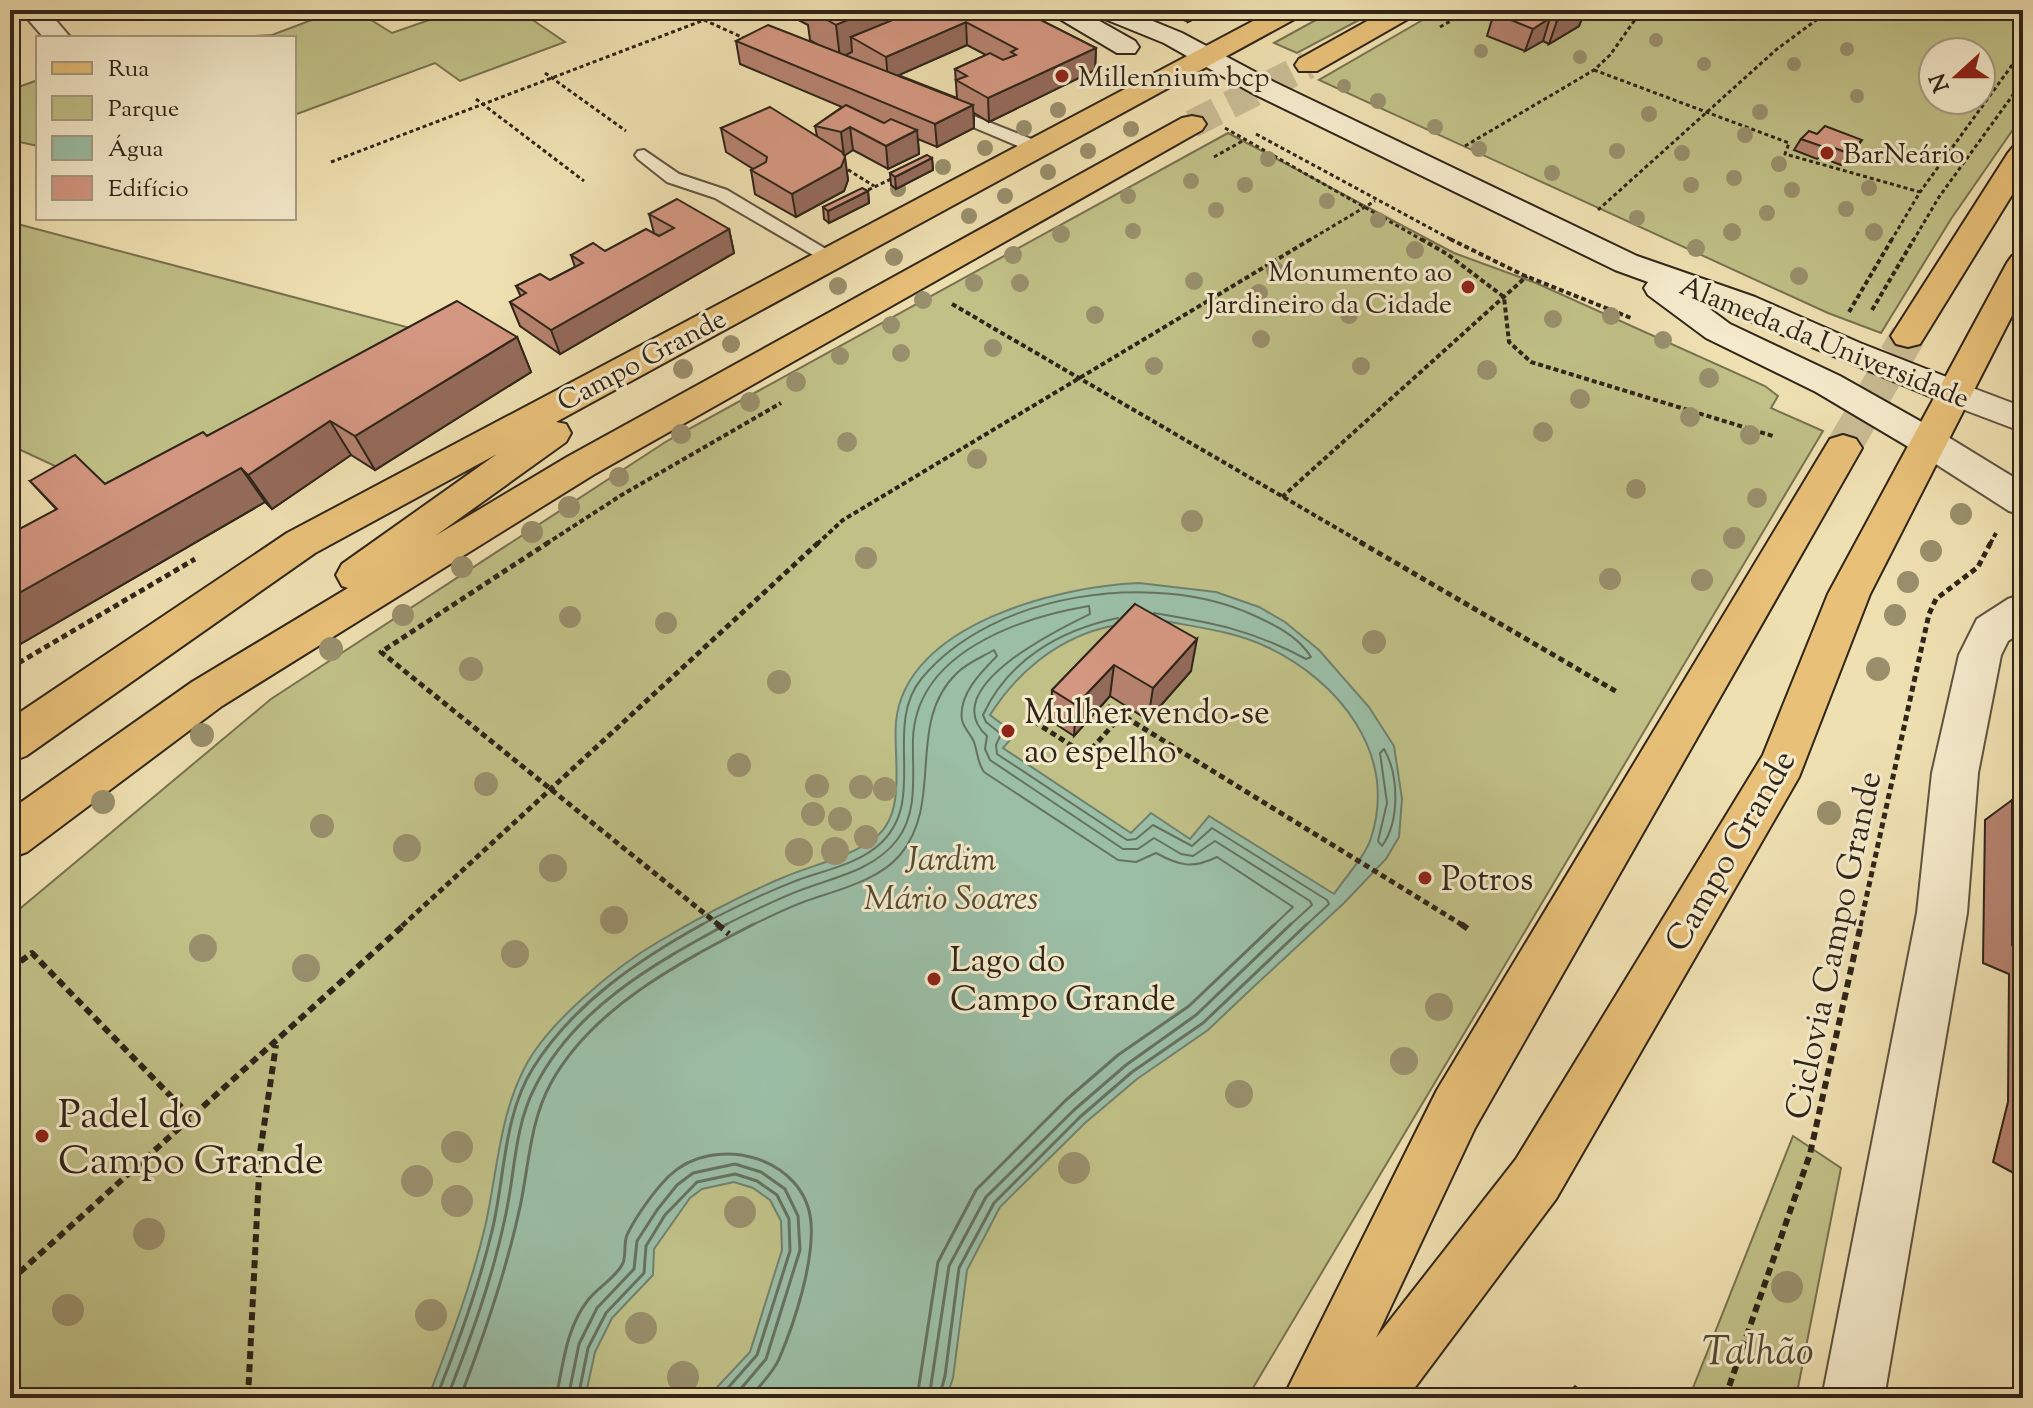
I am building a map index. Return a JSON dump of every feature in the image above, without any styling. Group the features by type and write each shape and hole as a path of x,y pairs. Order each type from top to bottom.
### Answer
{"main road":[{"path":"33,10 56,36"},
{"path":"1062,10 1098,33 1203,88"},
{"name":"Alameda da Universidade","path":"1104,10 1130,18 1264,88 1626,263 1743,304 1843,333 1954,393 2023,420"},
{"name":"Campo Grande","path":"10,743 301,543 1293,10"},
{"path":"1308,65 1406,10"},
{"name":"Campo Grande","path":"10,837 207,694 580,466 1207,125"},
{"path":"1908,336 2023,153"},
{"name":"Alameda da Universidade","path":"1374,171 1477,193"},
{"name":"Alameda da Universidade","path":"1626,263 1718,331 1828,384 1930,443 2013,511"},
{"name":"Campo Grande","path":"1368,1398 1536,1179 1775,777 1849,594 2023,263"},
{"path":"207,694 401,540 608,395 667,344"},
{"path":"1314,1398 1456,1109 1843,448"},
{"path":"1856,1396 1942,913 1955,773 1980,655 1992,630 2023,610"}],"lane":[{"path":"918,99 1038,148"},
{"path":"644,155 673,178 721,194 832,258"}],"path":[{"path":"1431,32 1470,10"},
{"path":"1475,154 1462,148 1594,70 1642,10"},
{"path":"1612,217 1597,210 1777,49 1830,10"},
{"path":"331,162 704,20 753,42"},
{"path":"1843,333 1920,192 2023,50"},
{"path":"1594,70 1789,143 1785,154 1920,192"},
{"path":"545,73 628,132"},
{"path":"1843,333 2023,81"},
{"path":"476,99 584,181"},
{"path":"1207,125 1246,139 1447,254 1504,297 1512,351 1531,362 1773,436"},
{"path":"1256,134 1375,201 1527,276 1601,303 1641,322"},
{"path":"1206,161 1246,139"},
{"path":"834,161 875,187"},
{"path":"10,1281 276,1043 843,520 1375,201"},
{"path":"1282,497 1527,276"},
{"path":"939,312 966,296"},
{"path":"952,304 1617,692"},
{"path":"729,934 381,652 620,496 793,396"},
{"name":"Ciclovia Campo Grande","path":"1725,1398 1810,1154 1929,614 1936,599 1978,567 2013,511"},
{"path":"1065,695 1038,724 1086,755 1122,715"},
{"path":"1092,697 1468,929"},
{"path":"10,969 32,953 191,1117"},
{"path":"248,1398 260,1153 276,1043"},
{"path":"1573,1387 1586,1398"}],"green space":[{"path":"338,10 355,10 392,33 458,10 518,10 565,42 460,81 435,63 296,114 296,36 255,36 272,35"},
{"path":"1334,10 1378,10 1297,53 1274,43"},
{"path":"1440,10 2023,10 2023,115 1951,219 1881,333 1828,313 1319,80"},
{"path":"36,81 36,146 10,140 10,90"},
{"name":"Jardim Mário Soares","path":"1228,133 1454,253 1536,283 1765,386 1778,396 1771,408 1823,431 1247,1398 10,1398 10,917 271,699 667,441"},
{"path":"10,222 414,329 104,489 10,445"},
{"name":"Talhão","path":"1793,1136 1841,1168 1796,1398 1689,1398"}],"water":[{"name":"Lago do Campo Grande","path":"1139,583 1216,592 1259,607 1285,622 1319,650 1369,707 1394,746 1402,799 1399,837 1386,859 1344,903 1208,1030 1137,1079 1085,1123 1000,1207 967,1270 953,1378 946,1398 707,1398 750,1352 782,1250 781,1221 770,1200 753,1188 734,1182 702,1189 690,1198 654,1249 653,1275 612,1318 595,1352 585,1398 428,1398 460,1313 479,1249 509,1107 524,1069 548,1034 603,981 658,942 750,892 842,856 876,837 892,814 895,799 896,722 906,688 927,659 956,636 991,617 1030,602 1106,586","holes":["1160,620 1228,633 1267,647 1317,679 1339,700 1356,724 1369,750 1376,778 1377,807 1368,845 1334,894 1209,816 1190,839 1151,813 1131,833 1003,748 1015,734 990,715 1012,686 1038,661 1085,634 1124,624"]}],"building":[{"path":"810,10 872,10 836,25"},
{"path":"917,10 1021,10 1096,48 988,98 956,80 967,76 955,69 990,53 1003,60 1016,55 1011,52 1017,49 966,22 886,57 851,37"},
{"path":"1499,10 1576,10 1557,21 1550,18 1533,29 1494,13"},
{"path":"768,25 973,105 935,124 736,41"},
{"path":"846,105 884,123 891,119 917,130 886,146 850,127 841,132 815,126"},
{"path":"770,107 842,152 845,157 841,167 792,194 751,170 766,162 767,157 721,128"},
{"path":"1825,126 1862,140 1848,153 1801,139 1809,131 1817,134"},
{"path":"927,155 932,158 895,177 890,173"},
{"path":"862,188 868,191 828,211 823,207"},
{"path":"677,199 729,229 551,330 510,302 526,293 516,286 540,274 550,280 583,263 571,255 593,243 605,251 646,229 659,236 674,228 649,214"},
{"path":"457,301 517,337 355,436 330,421 248,475 241,468 10,598 10,534 57,509 30,481 75,455 105,484 203,432 207,436"},
{"path":"1135,604 1197,639 1153,688 1114,665 1076,705 1052,690"},
{"path":"2012,800 2023,803 2023,950 2012,945"}],"tunnel":[{"path":"1192,124 1308,65"},
{"path":"1843,448 1908,336"}],"place":[{"name":"Millennium bcp","path":"1062,76"},
{"name":"BarNeário","path":"1827,153"},
{"name":"Monumento ao Jardineiro da Cidade","path":"1468,287"},
{"name":"Mulher vendo-se ao espelho","path":"1008,731"},
{"name":"Potros","path":"1425,878"},
{"name":"Lago do Campo Grande","path":"934,979"},
{"name":"Padel do Campo Grande","path":"42,1136"}]}
